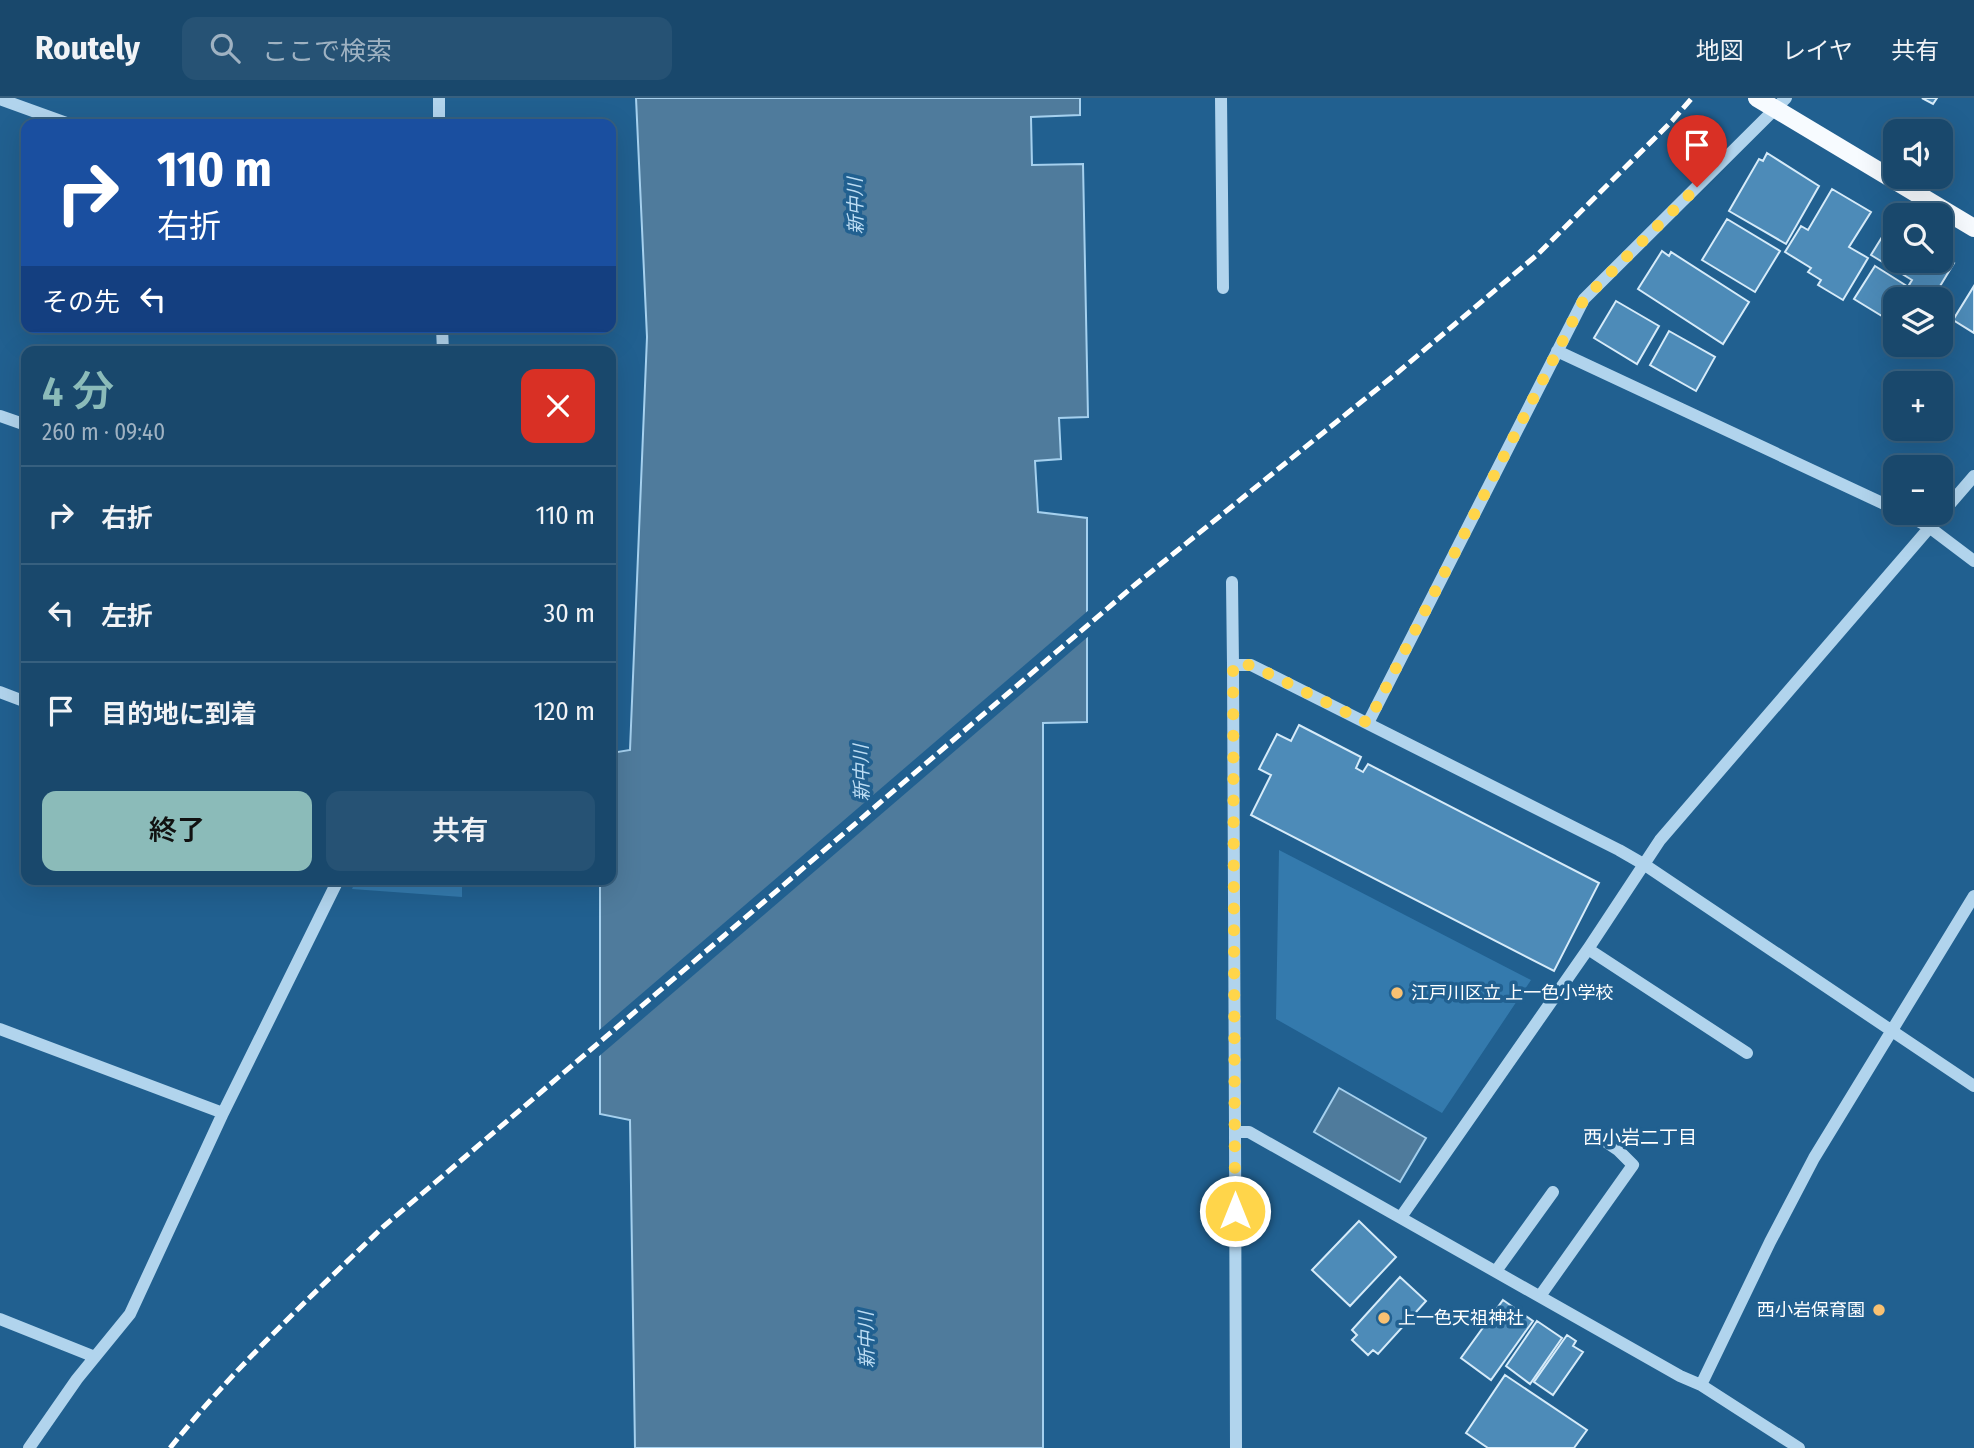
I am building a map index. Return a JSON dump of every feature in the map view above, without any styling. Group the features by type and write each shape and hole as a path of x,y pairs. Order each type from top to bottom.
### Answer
{"main road":[{"path":"1757,98 1781,104 1974,228"}],"street":[{"path":"439,98 439,119"},
{"path":"1221,98 1223,288"},
{"path":"0,99 55,119"},
{"path":"1368,723 1584,299 1781,104"},
{"path":"1557,351 1883,503"},
{"path":"0,415 21,423"},
{"path":"1401,1217 1588,949 1660,840 1974,476"},
{"path":"1925,525 1974,561"},
{"path":"1232,582 1236,1448"},
{"path":"1233,665 1251,665 1645,865 1974,1086"},
{"path":"0,692 21,700"},
{"path":"29,1448 77,1379 130,1314 223,1113 336,885"},
{"path":"1701,1385 1814,1158 1974,896"},
{"path":"1588,949 1747,1053"},
{"path":"0,1029 223,1113"},
{"path":"1234,1132 1249,1132 1680,1376 1701,1385 1795,1447"},
{"path":"1540,1296 1633,1166 1618,1150 1593,1133"},
{"path":"1496,1271 1553,1192"},
{"path":"0,1319 95,1357"}],"shaded area":[{"path":"1279,850 1531,980 1442,1113 1276,1019"},
{"path":"354,885 462,885 462,897 352,889"}],"water":[{"name":"新中川","path":"636,98 1080,98 1080,115 1031,117 1032,165 1083,164 1088,417 1059,418 1061,459 1035,461 1038,512 1087,518 1087,722 1043,723 1043,1448 635,1448 630,1120 600,1114 600,885 616,885 616,752 630,750 647,337"},
{"path":"1339,1088 1426,1138 1400,1182 1314,1132"}],"pier":[{"path":"1090,609 1090,635 597,1058 597,1032"}],"building":[{"path":"1922,98 1937,98 1933,104"},
{"path":"1767,153 1819,186 1786,244 1729,211 1759,159 1763,161"},
{"path":"1832,189 1871,212 1849,247 1868,258 1843,300 1818,285 1821,280 1808,272 1811,268 1785,252 1801,226 1808,230"},
{"path":"1727,219 1780,251 1755,292 1702,260"},
{"path":"1883,235 1883,262 1871,255"},
{"path":"1662,251 1669,256 1671,252 1749,302 1723,344 1638,289"},
{"path":"1875,266 1908,287 1883,287 1883,317 1854,299"},
{"path":"1901,273 1948,273 1939,287 1912,287 1909,285 1912,280"},
{"path":"1974,286 1974,333 1953,320"},
{"path":"1616,301 1659,326 1637,364 1594,338"},
{"path":"1669,331 1715,357 1696,391 1650,365"},
{"path":"1299,725 1361,757 1356,768 1363,772 1368,764 1599,883 1554,971 1251,815 1271,775 1259,769 1277,734 1291,741"},
{"path":"1359,1221 1396,1257 1350,1306 1312,1270"},
{"path":"1400,1277 1426,1301 1378,1354 1373,1350 1368,1355 1352,1340 1357,1335 1352,1330"},
{"path":"1503,1300 1533,1321 1491,1380 1461,1358"},
{"path":"1537,1321 1562,1338 1530,1384 1506,1366"},
{"path":"1567,1335 1576,1341 1573,1346 1583,1352 1553,1395 1534,1382"},
{"path":"1505,1375 1587,1430 1574,1448 1488,1448 1466,1433"}],"railway":[{"path":"170,1448 246,1362 383,1227 1136,584 1397,373 1538,254 1692,98"}],"place":[{"name":"江戸川区立 上一色小学校","path":"1397,993"},
{"name":"西小岩保育園","path":"1879,1310"},
{"name":"上一色天祖神社","path":"1384,1318"}],"district":[{"name":"西小岩二丁目","path":"1640,1137"}],"route":[{"path":"1235,1211 1233,665 1251,665 1368,723 1584,299 1697,187"}]}
